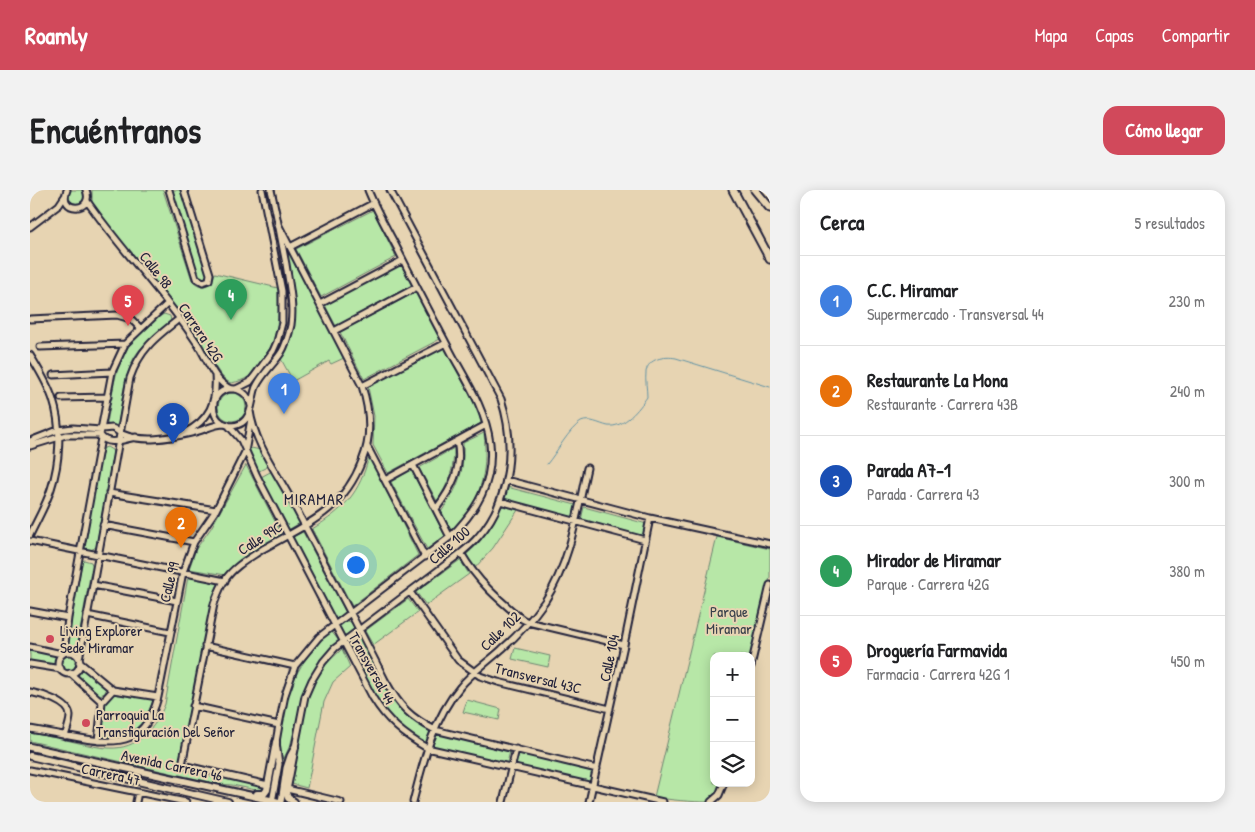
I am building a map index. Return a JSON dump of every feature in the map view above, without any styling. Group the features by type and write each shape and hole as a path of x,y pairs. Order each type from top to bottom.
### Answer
{"highway":[{"path":"733,190 770,259"},
{"path":"755,190 770,208"}],"main road":[{"path":"220,788 228,787 262,795 266,793 276,742"},
{"path":"294,802 286,796 286,789 295,746"},
{"name":"Avenida Carrera 46","path":"30,747 276,802"},
{"name":"Avenida Carrera 46","path":"30,756 228,802"}],"street":[{"path":"30,227 59,206 68,204 76,208 85,203 88,196 86,190"},
{"path":"169,190 196,278 203,282 209,280 210,274 184,190"},
{"path":"181,434 200,423 209,413 221,392 250,382 273,351 277,342 282,324 282,291 262,190"},
{"path":"271,190 278,224"},
{"name":"Calle 100","path":"276,802 279,764 276,742 285,696 295,666 318,637 450,537 473,512 484,492 488,478 490,443 480,408 368,190"},
{"name":"Calle 100","path":"276,802 290,756 295,746 305,696 323,662 335,648 461,553 479,537 500,502 506,480 510,447 506,416 501,399 390,190"},
{"path":"66,193 68,204"},
{"path":"59,206 66,193"},
{"name":"Calle 98","path":"63,654 112,372 125,344 167,304 91,206 85,203"},
{"path":"290,247 374,203"},
{"name":"Calle 99C","path":"268,785 182,765 214,604 224,580 238,566 305,526 328,510 349,489 368,448 369,415 362,386 278,224"},
{"name":"Calle 99","path":"98,741 123,740 140,731 151,718 158,697 183,572 194,542 216,510 245,452 253,396 260,380 281,352 289,332 291,321 290,291 278,224"},
{"path":"320,304 403,260"},
{"path":"334,331 417,287"},
{"name":"Carrera 42G","path":"167,304 198,344 215,374 224,385 234,389"},
{"path":"30,319 118,316 130,319 140,328"},
{"path":"70,673 78,668 109,492 134,365 146,347 179,319"},
{"path":"362,386 446,342"},
{"path":"40,347 125,344"},
{"path":"30,355 44,378 53,400 58,430 56,470 51,490 30,535"},
{"path":"53,375 112,372"},
{"name":"Carrera 42G","path":"214,402 215,374"},
{"path":"30,441 58,430 101,433 110,442 136,438 152,439 194,432 211,426 242,423 251,411 248,397 234,389"},
{"path":"62,398 108,396"},
{"path":"214,402 214,414 227,425"},
{"name":"Transversal 44","path":"251,411 261,444 395,699 412,718 435,730 597,769"},
{"name":"Transversal 44","path":"227,425 240,438 245,452 334,625 381,711 393,725 408,737 427,748 663,802"},
{"path":"385,480 486,425"},
{"path":"30,445 58,436 101,433 112,428 120,433 136,438"},
{"path":"436,509 457,475 459,461 457,441"},
{"path":"247,442 261,444"},
{"path":"368,448 425,556"},
{"path":"413,465 450,537"},
{"name":"Calle 102","path":"413,802 427,748 443,714 459,688 474,672 502,650 545,601 570,548 587,468"},
{"path":"506,480 650,518 770,544"},
{"path":"109,492 216,510"},
{"path":"500,502 645,540"},
{"name":"Calle 104","path":"589,802 650,518"},
{"path":"103,525 194,542"},
{"path":"30,541 224,580"},
{"path":"461,553 475,576 484,586 522,619 624,645"},
{"path":"93,585 177,601"},
{"path":"754,652 770,585"},
{"name":"Transversal 43C","path":"410,592 451,652 474,672 498,682 610,709"},
{"path":"30,611 68,618"},
{"path":"87,615 170,632"},
{"path":"205,646 295,666"},
{"path":"30,647 63,654 71,652 113,690 158,697"},
{"path":"61,670 58,662 63,654"},
{"path":"30,664 70,673 102,702"},
{"path":"30,729 98,741 102,702 113,690"},
{"path":"30,692 46,696 64,706 70,712 65,736"},
{"path":"194,706 279,725"},
{"path":"503,802 516,749"},
{"name":"Carrera 47","path":"30,770 186,802"},
{"path":"712,801 719,795 722,787"},
{"path":"286,789 341,802"},
{"path":"136,802 138,792"}],"green space":[{"path":"68,190 84,190 86,193 84,202 79,206 69,203 66,194"},
{"path":"92,190 163,190 192,280 199,285 209,284 215,273 278,288 278,319 274,338 266,356 250,375 241,381 231,383 223,377 176,308 92,207"},
{"path":"171,190 180,190 208,275 203,280 198,277"},
{"path":"373,210 396,257 321,297 296,249"},
{"path":"282,237 344,358 331,364 329,361 293,381 281,359 289,344 295,314 292,283"},
{"path":"402,264 412,285 336,326 325,305"},
{"path":"416,292 440,339 364,379 340,332"},
{"path":"164,314 170,316 171,321 142,347 131,363 125,383 118,424 110,427 107,423 112,394 122,358 137,336 148,325"},
{"path":"444,347 478,410 481,423 388,473 373,445 374,416 368,387"},
{"path":"232,393 242,397 246,407 242,417 232,421 222,417 218,407 222,397"},
{"path":"484,433 485,462 476,498 451,531 441,512 452,495 459,479 463,463 463,443"},
{"path":"107,447 113,453 96,547 87,550 85,546 101,452"},
{"path":"251,448 261,450 269,466 257,472 249,452"},
{"path":"454,448 450,476 437,501 419,468"},
{"path":"369,456 418,555 352,606 312,529 333,515 349,499 361,480"},
{"path":"246,465 282,535 246,556 226,575 189,569 196,549 211,528"},
{"path":"411,470 445,536 427,549 391,482"},
{"path":"272,471 300,523 288,530 261,477"},
{"path":"507,487 576,505 573,517 504,499"},
{"path":"502,506 518,510 493,548 473,570 465,556 486,533"},
{"path":"584,507 647,524 644,537 581,520"},
{"path":"303,532 346,613 335,620 292,537"},
{"name":"Parque Miramar","path":"717,537 770,549 770,577 752,652 710,652 710,787 720,787 715,797 707,802 654,797"},
{"path":"84,560 91,562 92,565 77,647 71,649 67,645 82,562"},
{"path":"460,560 469,574 426,605 416,592"},
{"path":"188,577 217,582 220,585 211,604 178,767 265,787 264,789 261,791 219,784 30,741 30,733 98,747 119,748 137,741 151,729 165,704"},
{"path":"408,599 418,612 373,645 365,631"},
{"path":"344,621 350,621 354,628 350,635 344,635 340,631 340,625"},
{"path":"331,631 339,641 321,661 304,691 291,743 282,763 281,721 289,692 310,653"},
{"path":"358,634 395,701 411,719 431,732 426,743 398,725 378,700 348,642"},
{"path":"515,648 550,656 548,667 512,659"},
{"path":"30,649 57,655 56,664 54,666 30,661"},
{"path":"342,649 350,667 333,682 324,702 307,788 292,784 309,696 320,671"},
{"path":"69,655 75,657 77,663 75,669 69,671 63,669 61,663 63,657"},
{"path":"81,669 86,670 104,686 106,689 105,693 97,694 79,677 78,674"},
{"path":"114,692 153,700 146,717 135,729 121,735 102,737 104,704"},
{"path":"467,700 501,709 499,720 463,712"},
{"path":"437,734 510,751 507,763 432,747"},
{"path":"518,753 593,771 590,783 515,766"}],"waterway":[{"path":"547,464 568,435 581,422 591,421 614,426 630,417 647,397 647,367 658,359 676,358 770,387"}],"place":[{"name":"Mirador de Miramar","path":"231,320"},
{"name":"Droguería Farmavida","path":"128,326"},
{"name":"C.C. Miramar","path":"284,414"},
{"name":"Parada A7-1","path":"173,444"},
{"name":"Restaurante La Mona","path":"181,548"},
{"name":"Living Explorer Sede Miramar","path":"50,639"},
{"name":"Parroquia La Transfiguración Del Señor","path":"86,723"}],"district":[{"name":"MIRAMAR","path":"314,499"}]}
